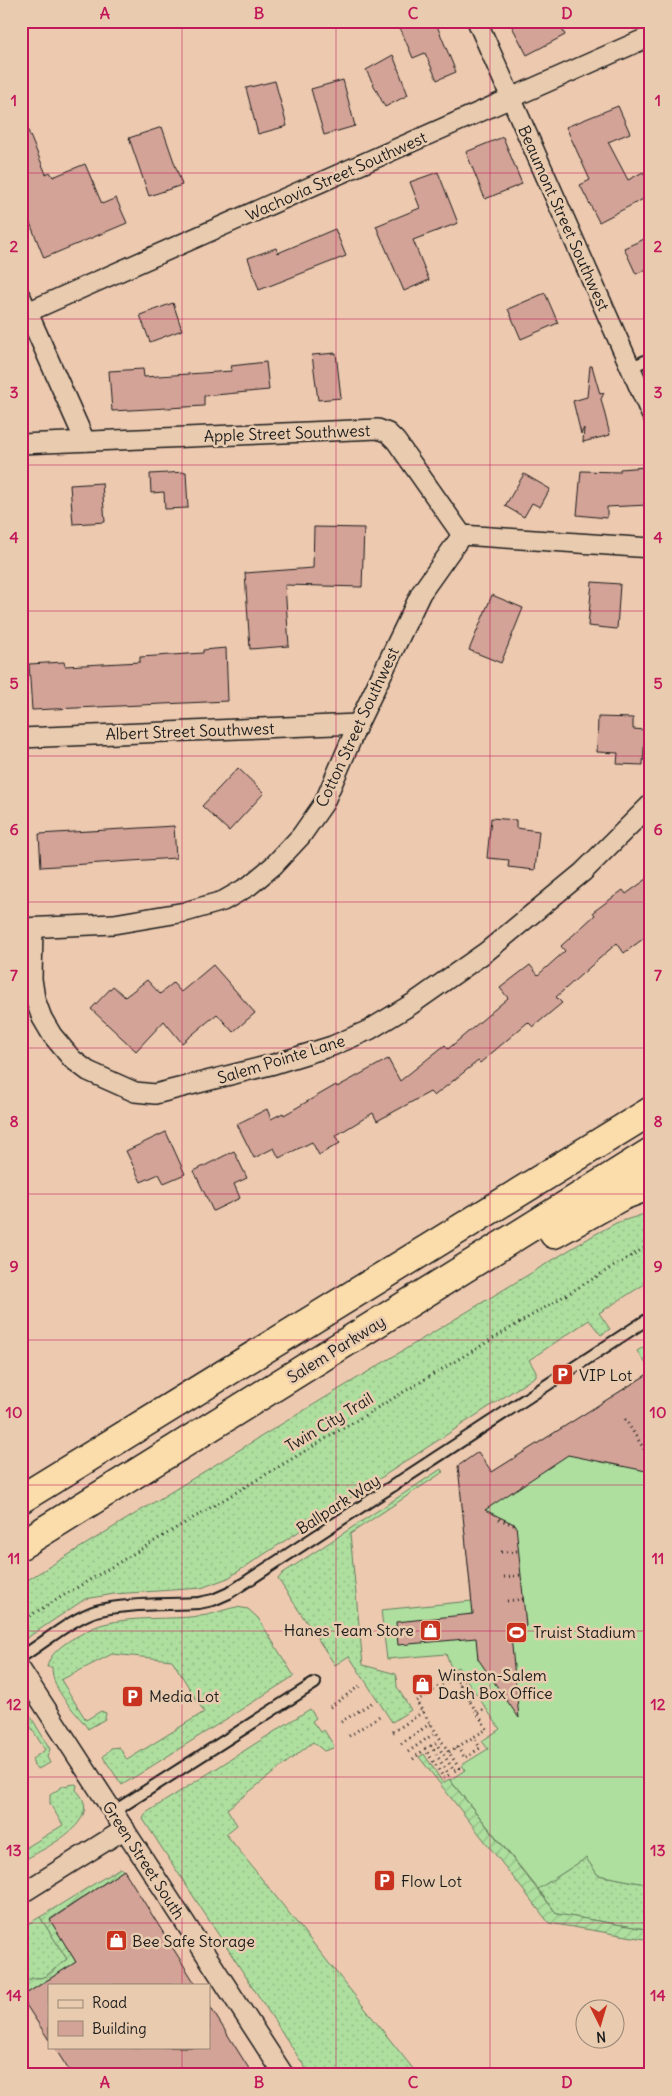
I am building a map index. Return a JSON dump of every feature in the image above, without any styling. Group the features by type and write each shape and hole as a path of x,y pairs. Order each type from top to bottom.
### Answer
{"highway":[{"path":"623,1128 639,1100 651,1092"},
{"path":"21,1499 651,1111"},
{"name":"Salem Parkway","path":"21,1545 651,1152"},
{"path":"461,1270 499,1266 600,1207 651,1185"}],"street":[{"name":"Beaumont Street Southwest","path":"477,21 651,414"},
{"name":"Wachovia Street Southwest","path":"23,308 651,36"},
{"path":"23,308 85,441"},
{"name":"Apple Street Southwest","path":"21,444 378,429 388,433 396,441 462,535"},
{"path":"462,535 651,548"},
{"name":"Cotton Street Southwest","path":"27,928 114,924 185,912 223,901 249,886 273,866 301,836 324,803 358,724 421,592 462,535"},
{"name":"Albert Street Southwest","path":"21,738 358,724"},
{"name":"Salem Pointe Lane","path":"27,928 35,999 42,1018 52,1036 72,1059 88,1071 135,1092 155,1094 274,1064 332,1046 369,1030 412,1004 486,952 583,872 651,804"},
{"name":"Green Street South","path":"21,1670 284,2075"},
{"path":"21,1894 124,1829"}],"lane":[{"path":"630,368 651,358"},
{"name":"Ballpark Way","path":"21,1657 80,1618 95,1612 111,1608 199,1603 229,1593 651,1317"},
{"path":"113,1812 316,1683"}],"path":[{"name":"Twin City Trail","path":"21,1621 651,1244"},
{"path":"625,1419 651,1460"},
{"path":"498,1519 516,1526"},
{"path":"501,1552 518,1551"},
{"path":"504,1577 521,1575"},
{"path":"507,1601 523,1599"},
{"path":"511,1634 526,1624"},
{"path":"413,1759 425,1750 444,1778 449,1775 431,1746 436,1743 454,1771 460,1768 449,1752 436,1732 431,1723 416,1701 455,1677 487,1729 449,1752"},
{"path":"460,1685 467,1680"},
{"path":"330,1707 361,1684"},
{"path":"469,1700 477,1695"},
{"path":"341,1722 373,1702"},
{"path":"478,1713 486,1708"},
{"path":"393,1732 423,1712"},
{"path":"349,1736 381,1715"},
{"path":"401,1744 431,1723"},
{"path":"408,1752 436,1732"},
{"path":"457,1748 464,1758 480,1748 474,1737"}],"green space":[{"path":"651,1212 651,1280 599,1313 610,1329 601,1335 589,1320 529,1360 536,1372 536,1376 228,1578 201,1588 114,1594 85,1599 21,1642 21,1623 23,1619 21,1614 21,1584 594,1235 616,1223"},
{"path":"651,1342 651,1371 637,1351"},
{"name":"Truist Stadium","path":"651,1372 651,1885 598,1875 586,1858 538,1889 450,1780 465,1770 462,1765 488,1749 482,1741 500,1729 458,1667 452,1670 446,1654 387,1659 381,1610 472,1601 461,1492"},
{"path":"441,1469 443,1472 350,1534 363,1665 396,1674 397,1687 411,1710 392,1722 349,1656 335,1665 278,1579 283,1573"},
{"path":"237,1607 248,1609 258,1618 294,1676 122,1785 103,1757 111,1748 119,1747 127,1760 204,1712 172,1660 112,1654 61,1680 86,1720 101,1711 106,1713 105,1719 88,1729 60,1693 53,1676 52,1667 47,1667 53,1654 72,1639 104,1624 127,1620 205,1615"},
{"path":"21,1700 50,1749 47,1757 50,1763 38,1769 34,1766 32,1759 45,1750 21,1711"},
{"path":"310,1709 316,1718 312,1721 320,1732 324,1730 334,1746 333,1748 324,1751 313,1742 227,1809 237,1825 226,1834 418,2075 310,2075 143,1819 146,1813"},
{"path":"424,1754 443,1783 449,1779 557,1914 651,1930 651,1940 549,1923 419,1757"},
{"path":"77,1785 76,1790 84,1801 84,1813 78,1823 56,1842 21,1862 21,1851 63,1825 50,1804 50,1795 63,1786"},
{"path":"586,1858 598,1875 651,1885 651,1930 557,1914 538,1889"},
{"path":"120,1868 124,1870 50,1919 76,1962 21,1997 21,1984 32,1978 46,1976 67,1959 40,1917"},
{"path":"40,1917 67,1959 46,1976 32,1978 21,1984 21,1928"}],"building":[{"path":"397,21 435,21 456,72 437,80 425,53 413,58"},
{"path":"509,21 558,21 565,35 527,55"},
{"path":"393,55 408,95 385,107 366,70"},
{"path":"343,80 355,126 324,135 311,89"},
{"path":"275,81 287,126 258,134 246,88"},
{"path":"618,106 630,133 608,142 628,180 643,172 651,186 651,195 599,222 580,185 590,180 566,127"},
{"path":"21,114 46,174 50,172 53,177 85,164 102,204 116,198 127,223 44,258 30,223 26,225 21,214"},
{"path":"162,127 182,185 149,196 129,138"},
{"path":"503,137 522,184 485,199 466,152"},
{"path":"438,172 458,223 413,240 429,280 404,291 376,226 420,208 410,182"},
{"path":"335,229 346,256 259,290 248,258 276,248 278,253"},
{"path":"651,236 651,267 636,274 624,248"},
{"path":"545,293 558,323 521,339 508,309"},
{"path":"173,303 182,330 150,342 140,315"},
{"path":"336,353 341,398 318,400 312,355"},
{"path":"266,362 269,390 204,396 204,406 112,411 109,371 143,369 144,377 232,371 231,366"},
{"path":"590,366 592,366 600,394 604,393 601,399 610,435 583,442 584,428 581,434 573,401 587,397"},
{"path":"646,467 648,505 607,507 607,518 577,515 581,471 620,472 620,469"},
{"path":"186,472 188,508 165,509 164,492 151,493 150,474"},
{"path":"524,474 550,489 540,507 532,503 524,517 505,506"},
{"path":"102,483 105,522 73,524 70,485"},
{"path":"314,527 364,528 362,587 285,585 289,646 250,649 245,573 313,568"},
{"path":"592,582 620,584 617,629 588,626"},
{"path":"492,595 523,608 501,663 469,650"},
{"path":"226,648 228,701 32,710 29,664 64,662 65,666 140,662 140,657 203,653 203,650"},
{"path":"598,717 633,718 633,729 645,730 643,765 617,764 618,753 597,752"},
{"path":"238,768 264,793 229,831 202,806"},
{"path":"491,818 516,820 516,828 539,831 535,870 508,867 509,860 487,858"},
{"path":"174,826 176,858 41,867 39,834"},
{"path":"651,876 651,933 624,953 617,943 556,997 562,1003 533,1027 528,1022 480,1063 478,1061 434,1096 430,1092 377,1121 373,1113 335,1136 340,1143 319,1155 312,1142 279,1158 274,1148 254,1158 237,1124 267,1109 271,1119 283,1113 284,1115 336,1085 337,1087 388,1059 400,1081 445,1045 448,1049 508,998 500,988 530,965 538,975 565,951 561,946 595,915 593,912 623,890 626,894"},
{"path":"213,965 255,1013 233,1032 217,1014 182,1043 164,1021 136,1051 91,1009 113,986 125,997 147,980 160,994 173,983 181,992"},
{"path":"166,1132 185,1174 164,1183 159,1174 141,1182 126,1151"},
{"path":"234,1151 247,1178 234,1184 240,1198 213,1211 194,1171"},
{"path":"651,1372 651,1472 568,1455 485,1510 516,1525 526,1626 511,1636 519,1718 478,1659 476,1638 398,1645 396,1622 473,1614 458,1466 478,1452 492,1472"},
{"name":"Bee Safe Storage","path":"124,1870 195,1984 48,1984 48,2038 21,1997 76,1962 50,1920"},
{"path":"210,2007 253,2075 72,2075 55,2048 210,2048"}],"place":[{"name":"VIP Lot","path":"563,1375"},
{"name":"Hanes Team Store","path":"430,1630"},
{"name":"Truist Stadium","path":"517,1632"},
{"name":"Winston-Salem Dash Box Office","path":"422,1684"},
{"name":"Media Lot","path":"133,1696"},
{"name":"Flow Lot","path":"385,1881"},
{"name":"Bee Safe Storage","path":"116,1941"}]}
